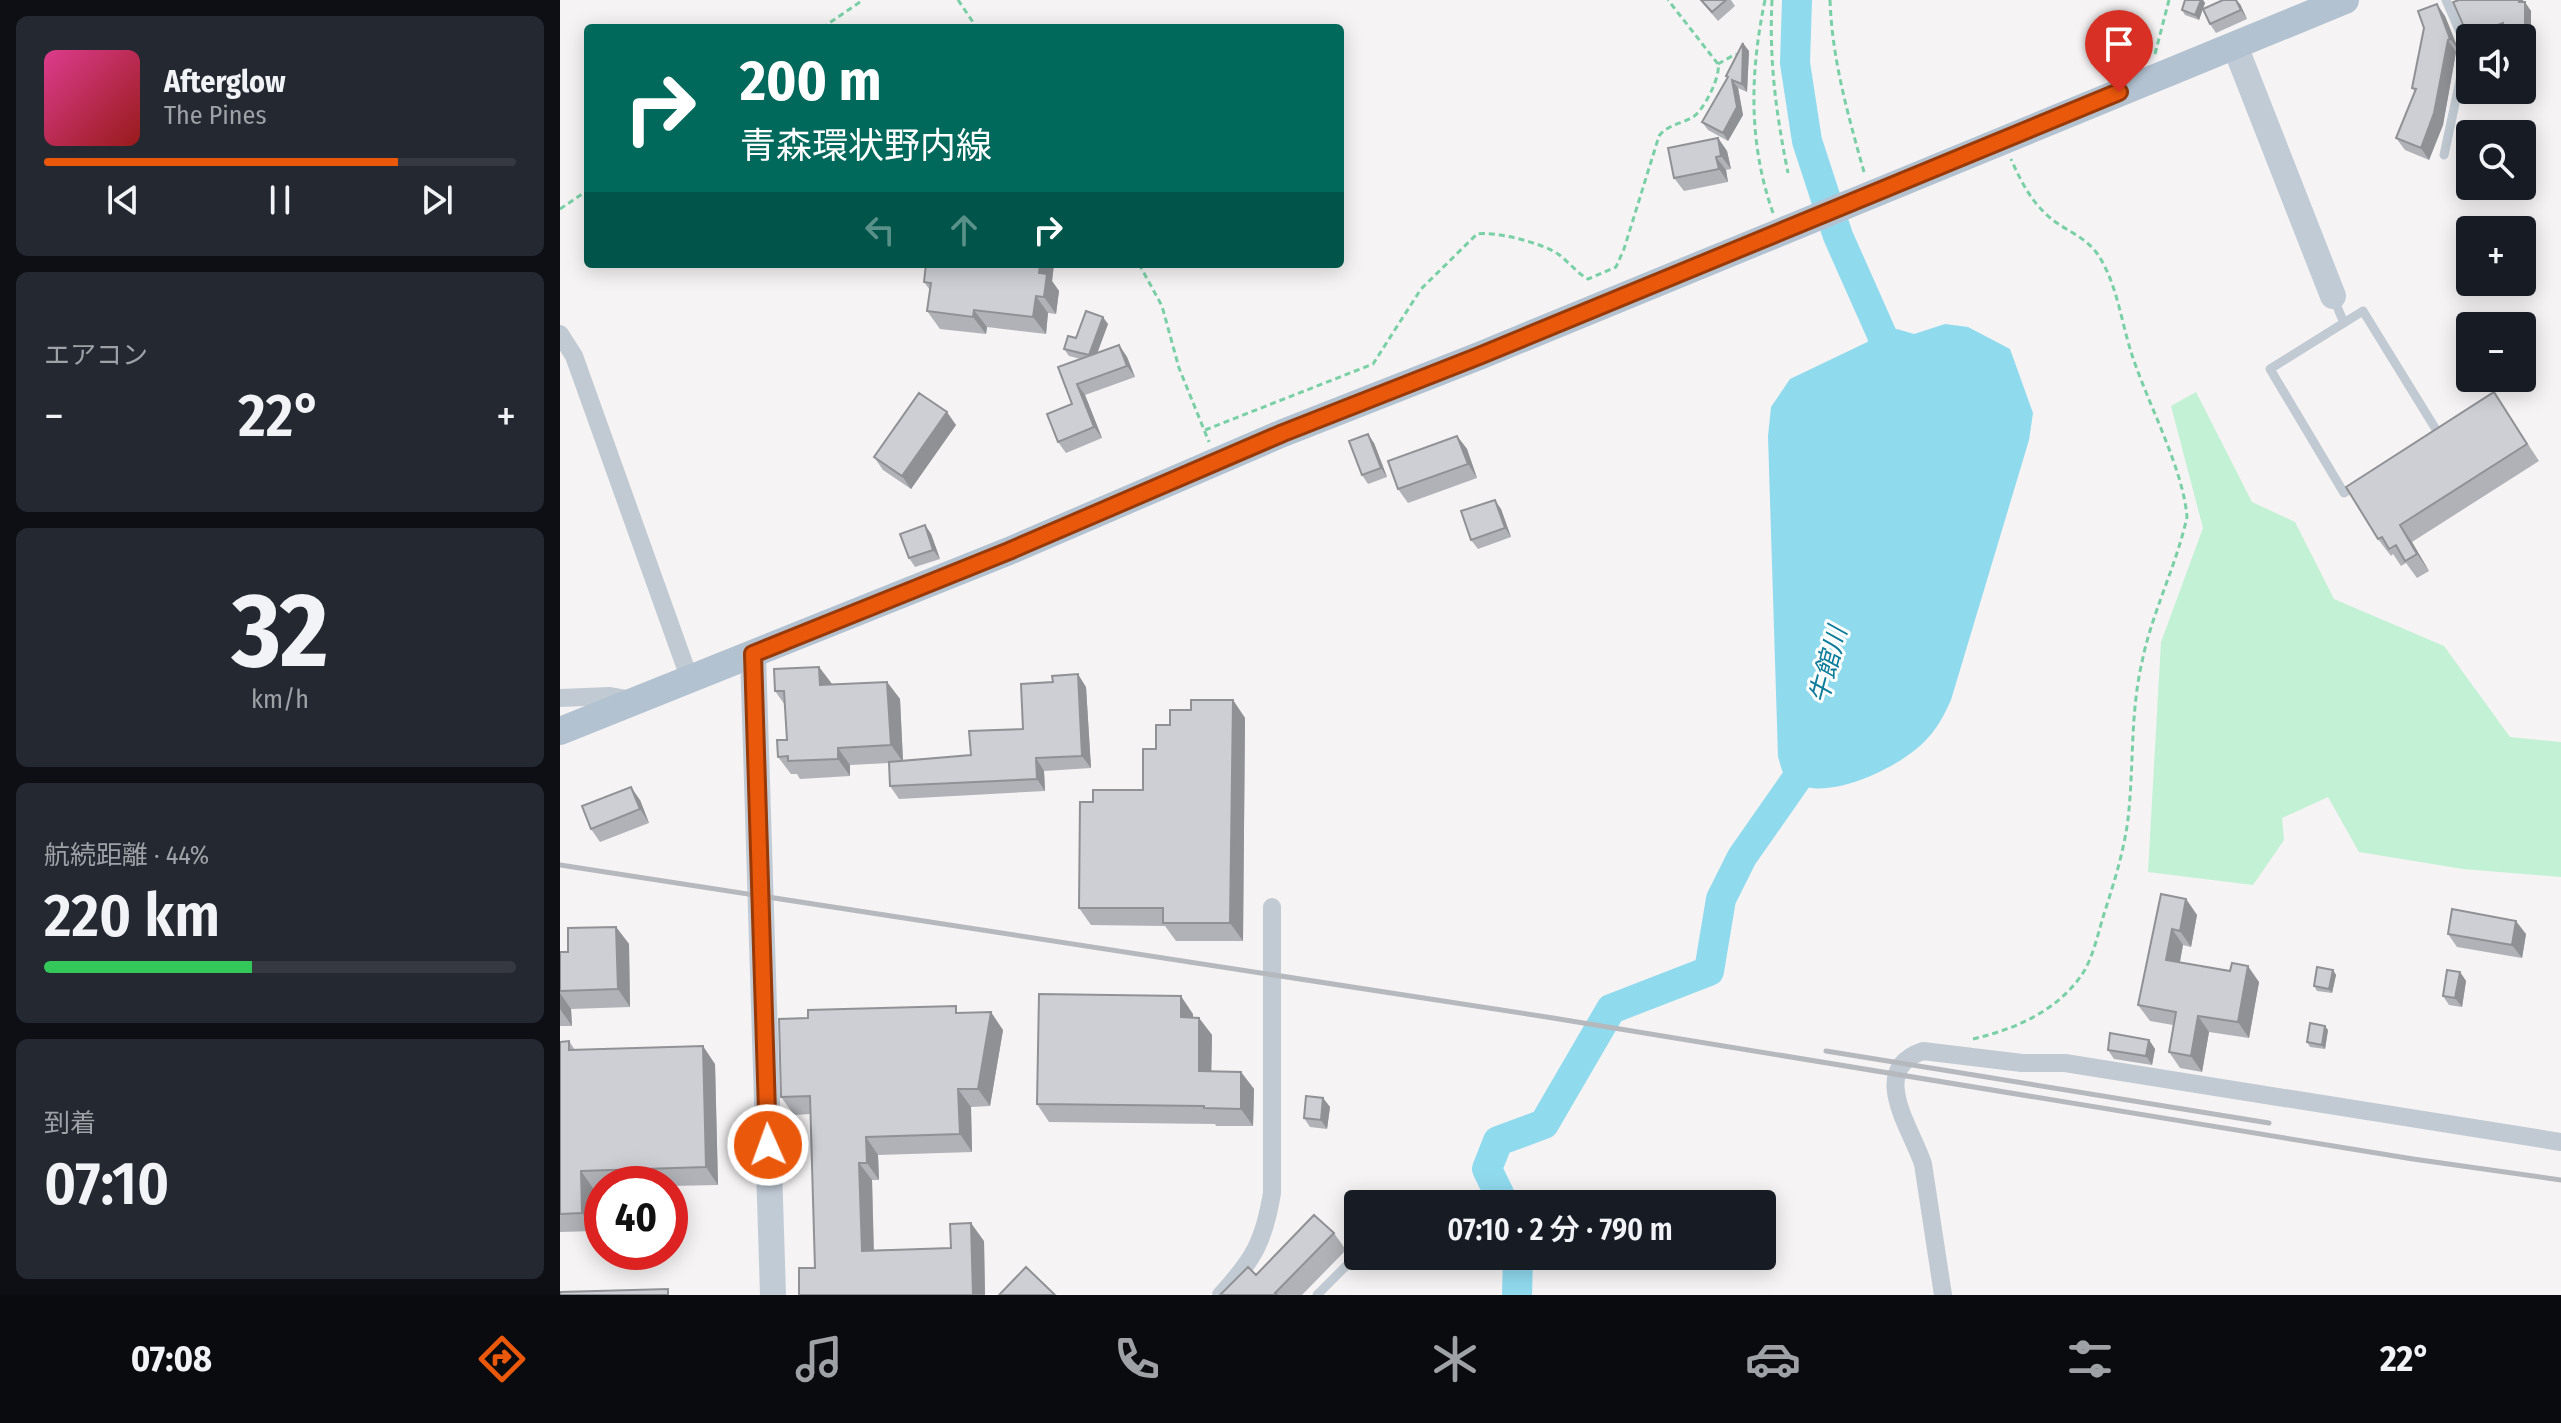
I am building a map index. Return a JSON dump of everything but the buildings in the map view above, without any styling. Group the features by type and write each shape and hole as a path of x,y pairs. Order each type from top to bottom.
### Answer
{"main road":[{"path":"560,731 1009,551 1214,463 2345,0"}],"street":[{"path":"2235,46 2333,296"},
{"path":"560,334 574,356 690,680"},
{"path":"753,654 773,1295"},
{"path":"560,698 610,696 637,701"},
{"path":"1221,1295 1240,1275 1256,1251 1267,1227 1272,1193 1272,907"},
{"path":"1943,1295 1923,1164 1897,1106 1895,1086 1899,1069 1908,1056 1923,1051 2022,1063 2065,1063 2561,1142"}],"lane":[{"path":"2444,155 2467,48 2446,0"},
{"path":"2333,296 2344,323"},
{"path":"2363,311 2440,436 2344,493 2270,369 2344,323 2363,311"},
{"path":"1317,1295 1344,1268"}],"path":[{"path":"828,24 863,0"},
{"path":"958,0 974,24"},
{"path":"1205,430 1373,364 1421,289 1477,234 1497,234 1546,248 1564,258 1588,279 1616,267 1659,136 1669,127 1698,113 1719,76 1718,64 1668,0"},
{"path":"1765,0 1755,53 1753,102 1756,134 1768,199 1792,228"},
{"path":"1772,0 1770,60 1788,173"},
{"path":"1830,0 1833,47 1861,200"},
{"path":"2148,80 2169,0"},
{"path":"1718,64 1734,55 1755,53"},
{"path":"1963,1041 2028,1021 2059,1000 2082,974 2116,874 2128,821 2135,699 2142,662 2187,517 2182,488 2135,363 2106,267 2094,249 2041,210 2023,186 2003,141"},
{"path":"560,209 584,193"},
{"path":"1141,268 1162,306 1179,368 1205,430 1214,463"}],"green space":[{"path":"2196,392 2252,502 2295,522 2334,599 2444,646 2510,737 2561,742 2561,877 2463,869 2359,852 2328,797 2282,818 2284,840 2253,885 2148,872 2161,642 2203,528 2171,406"}],"water":[{"path":"1945,324 1968,327 2010,349 2033,413 2029,440 1951,700 1927,739 1887,768 1831,788 1797,784 1784,774 1778,757 1768,436 1771,407 1790,379 1882,335 1897,329 1914,334"}],"waterway":[{"name":"牛館川","path":"1797,0 1795,63 1807,141 1838,236 1882,335 1890,375"},
{"name":"牛館川","path":"1497,1190 1487,1169 1498,1141 1544,1124 1611,1009 1709,971 1721,899 1742,857 1800,774 1807,747"},
{"name":"牛館川","path":"1517,1295 1518,1270"}],"railway":[{"path":"560,865 1553,1018 2413,1159 2561,1180"},
{"path":"1826,1051 2269,1123"}],"route":[{"path":"768,1145 753,654 1009,551 1283,433 1828,214 2119,92"}]}
